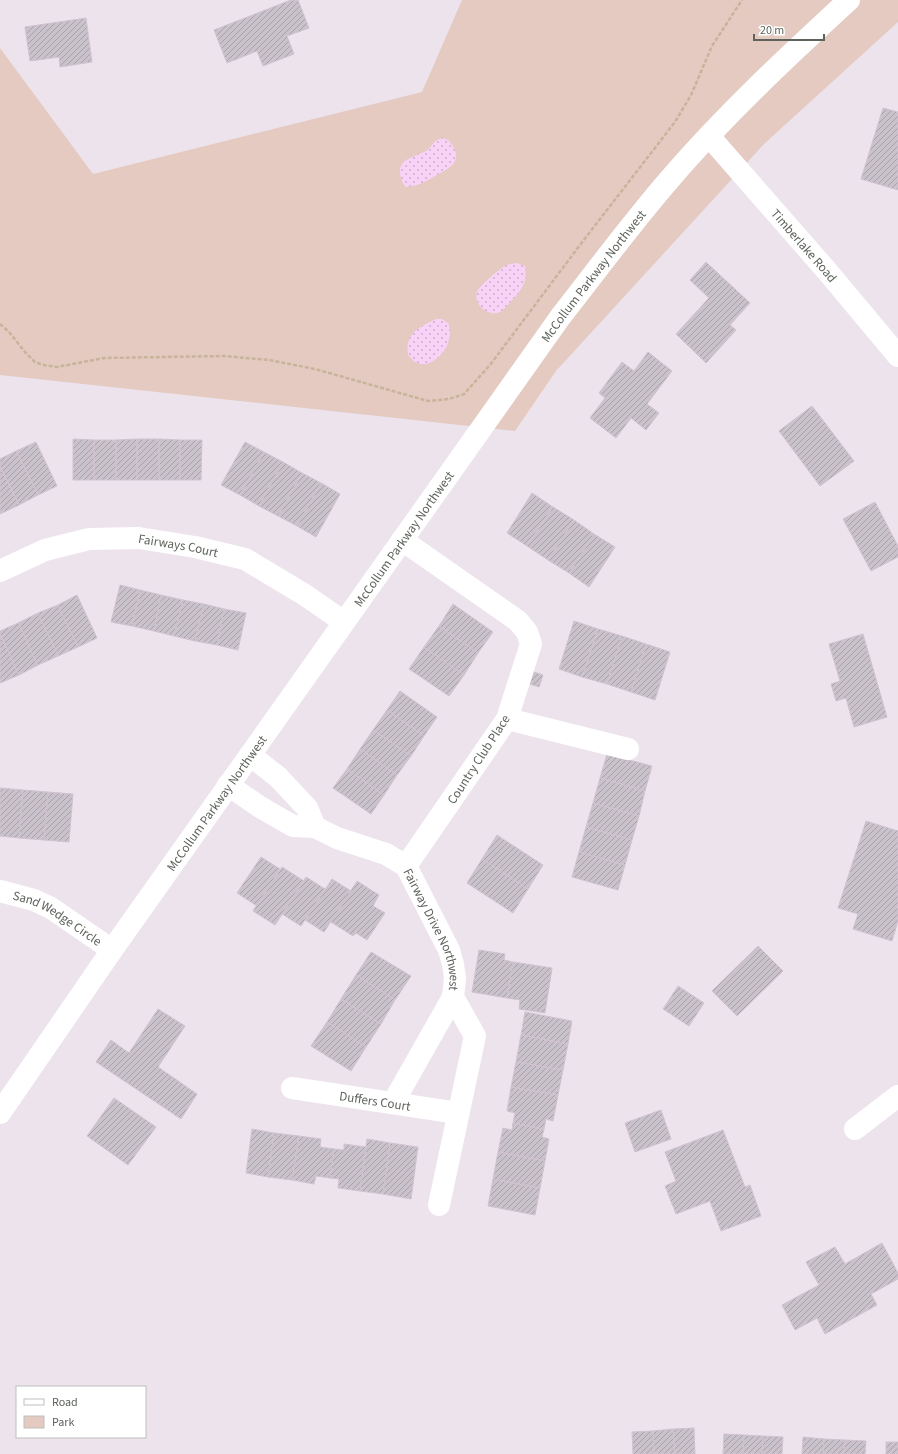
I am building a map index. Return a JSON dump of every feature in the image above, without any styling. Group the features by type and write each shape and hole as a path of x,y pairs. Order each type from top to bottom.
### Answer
{"street":[{"name":"McCollum Parkway Northwest","path":"0,1113 228,785 561,316 613,248 664,186 708,136 779,65 849,0"},
{"name":"Timberlake Road","path":"708,136 827,271 898,356"},
{"name":"Fairways Court","path":"0,571 44,550 90,539 146,539 195,547 245,560 305,595 344,622"},
{"name":"Country Club Place","path":"402,540 518,621 527,632 531,644 507,719 406,866"},
{"path":"507,719 628,749"},
{"path":"250,755 278,777 306,808 315,828"},
{"name":"Fairway Drive Northwest","path":"228,785 260,807 293,826 315,828 337,838 386,854 406,866 449,950 455,978 453,997 475,1036 439,1205"},
{"name":"Sand Wedge Circle","path":"0,891 34,900 51,908 112,950"},
{"path":"393,1103 453,997"},
{"name":"Duffers Court","path":"292,1088 458,1112"},
{"path":"855,1129 898,1096"}],"path":[{"path":"0,324 35,362 57,367 104,358 224,356 269,360 315,369 428,401 449,399 464,394 490,365 675,122 691,95 712,46 742,0"}],"green space":[{"path":"462,0 898,0 898,22 764,144 556,371 515,431 0,375 0,48 93,174 422,92"}],"sand":[{"path":"443,138 448,140 456,152 455,162 452,166 418,185 406,187 400,175 400,168 402,164 405,161 426,151 437,140"},
{"path":"516,263 525,266 526,271 523,286 518,293 500,312 491,313 482,309 476,297 479,289 507,265"},
{"path":"436,319 442,319 449,324 450,333 447,346 439,357 428,364 415,362 408,355 411,336 418,329"}],"building":[{"path":"291,0 298,0 309,28 287,36 294,54 263,66 257,51 227,63 214,30"},
{"path":"86,18 92,62 60,67 59,57 30,61 25,27"},
{"path":"883,108 898,112 898,190 861,179"},
{"path":"706,262 750,303 730,325 736,330 706,363 676,334 709,298 690,280"},
{"path":"648,352 672,371 647,404 659,413 646,430 631,418 616,438 590,418 605,398 599,393 622,362 634,371"},
{"path":"812,406 854,461 820,486 779,431"},
{"path":"73,439 94,440 94,480 73,480"},
{"path":"137,439 159,439 159,480 137,480"},
{"path":"137,439 137,480 116,480 116,440"},
{"path":"159,439 180,440 180,480 159,480"},
{"path":"94,440 116,440 116,480 94,480"},
{"path":"180,440 202,440 201,480 180,480"},
{"path":"36,442 57,486 38,495 16,451"},
{"path":"245,442 264,452 240,495 221,485"},
{"path":"16,451 38,495 19,505 0,467 0,459"},
{"path":"264,452 283,462 259,506 240,495"},
{"path":"283,462 302,473 278,516 259,506"},
{"path":"0,467 19,505 0,514"},
{"path":"302,473 321,483 297,526 278,516"},
{"path":"321,483 340,494 316,537 297,526"},
{"path":"532,493 553,507 527,546 507,533"},
{"path":"875,502 898,546 898,557 871,571 843,519"},
{"path":"553,507 574,520 548,560 527,546"},
{"path":"574,520 594,534 569,573 548,560"},
{"path":"594,534 615,547 589,587 569,573"},
{"path":"120,585 140,590 132,626 111,622"},
{"path":"140,590 161,595 154,631 132,626"},
{"path":"77,595 97,638 78,647 58,605"},
{"path":"161,595 183,600 174,636 154,631"},
{"path":"183,600 204,604 195,641 174,636"},
{"path":"204,604 224,609 217,645 195,641"},
{"path":"453,604 493,632 478,653 439,626"},
{"path":"58,605 78,647 58,656 38,613"},
{"path":"224,609 246,613 238,650 217,645"},
{"path":"38,613 58,656 38,665 18,623"},
{"path":"574,621 598,629 582,677 559,669"},
{"path":"18,623 38,665 19,675 0,634 0,631"},
{"path":"439,626 478,653 464,675 424,647"},
{"path":"598,629 622,636 607,684 582,677"},
{"path":"0,634 19,675 0,683"},
{"path":"863,634 887,717 854,727 846,698 836,701 831,684 840,681 829,644"},
{"path":"622,636 646,644 631,692 607,684"},
{"path":"646,644 670,652 655,700 631,692"},
{"path":"424,647 464,675 449,696 409,669"},
{"path":"534,672 543,675 539,687 530,684"},
{"path":"400,691 437,717 424,736 387,710"},
{"path":"387,710 424,736 411,756 373,730"},
{"path":"373,730 411,756 397,775 360,749"},
{"path":"360,749 397,775 384,795 347,769"},
{"path":"607,754 652,766 645,791 600,778"},
{"path":"347,769 384,795 371,814 333,788"},
{"path":"600,778 645,791 639,816 593,803"},
{"path":"0,788 23,790 19,838 0,836"},
{"path":"23,790 48,792 44,840 19,838"},
{"path":"48,792 73,794 69,842 44,840"},
{"path":"593,803 639,816 632,840 586,827"},
{"path":"866,821 898,831 898,921 892,941 853,929 858,914 838,908"},
{"path":"586,827 632,840 625,865 579,852"},
{"path":"497,835 543,865 528,889 482,859"},
{"path":"579,852 625,865 618,890 572,877"},
{"path":"261,857 280,869 257,906 237,893"},
{"path":"482,859 528,889 513,913 467,883"},
{"path":"282,867 304,881 275,925 253,911"},
{"path":"306,877 325,889 301,926 282,914"},
{"path":"332,879 351,891 324,932 305,920"},
{"path":"357,881 379,895 373,906 385,913 367,940 356,933 353,936 331,922"},
{"path":"758,946 783,971 737,1016 712,991"},
{"path":"479,950 505,954 504,960 513,962 507,998 472,992"},
{"path":"371,952 411,976 395,1000 356,975"},
{"path":"513,962 552,968 545,1013 519,1009 520,1000 507,998"},
{"path":"356,975 395,1000 381,1024 341,999"},
{"path":"678,986 704,1003 689,1026 663,1009"},
{"path":"341,999 381,1024 366,1047 327,1022"},
{"path":"158,1009 185,1026 158,1067 197,1094 181,1119 96,1062 111,1040 129,1053"},
{"path":"525,1012 572,1021 568,1044 521,1035"},
{"path":"327,1022 366,1047 351,1071 311,1046"},
{"path":"521,1035 568,1044 563,1070 516,1062"},
{"path":"516,1062 563,1070 558,1095 511,1087"},
{"path":"511,1087 558,1095 553,1121 546,1119 544,1129 513,1123 515,1113 507,1111"},
{"path":"114,1098 156,1127 128,1165 87,1136"},
{"path":"661,1110 671,1139 635,1152 625,1123"},
{"path":"513,1123 544,1129 542,1137 549,1139 545,1161 498,1152 503,1128 512,1130"},
{"path":"252,1129 274,1133 268,1177 246,1173"},
{"path":"723,1130 745,1187 750,1185 761,1216 721,1231 710,1201 676,1214 665,1186 676,1181 665,1152"},
{"path":"274,1133 299,1136 292,1180 268,1177"},
{"path":"299,1136 321,1139 320,1147 334,1149 330,1178 316,1176 314,1184 292,1180"},
{"path":"367,1139 390,1143 383,1194 360,1191"},
{"path":"390,1143 418,1147 411,1199 383,1194"},
{"path":"344,1144 366,1147 360,1191 338,1188 339,1179 330,1178 334,1149 344,1150"},
{"path":"498,1152 545,1161 540,1188 493,1179"},
{"path":"493,1179 540,1188 535,1215 488,1206"},
{"path":"882,1243 898,1273 898,1279 871,1294 877,1305 825,1334 817,1318 795,1330 782,1305 819,1285 806,1262 835,1247 845,1264"},
{"path":"694,1428 695,1454 675,1454 673,1429"},
{"path":"673,1429 675,1454 654,1454 653,1431"},
{"path":"653,1431 654,1454 633,1454 632,1432"},
{"path":"724,1434 744,1435 743,1454 723,1454"},
{"path":"744,1435 763,1436 762,1454 743,1454"},
{"path":"763,1436 783,1437 782,1454 762,1454"},
{"path":"803,1437 824,1439 823,1454 802,1454"},
{"path":"824,1439 845,1440 844,1454 823,1454"},
{"path":"845,1440 866,1441 865,1454 844,1454"},
{"path":"886,1442 898,1442 898,1454 886,1454"}]}
